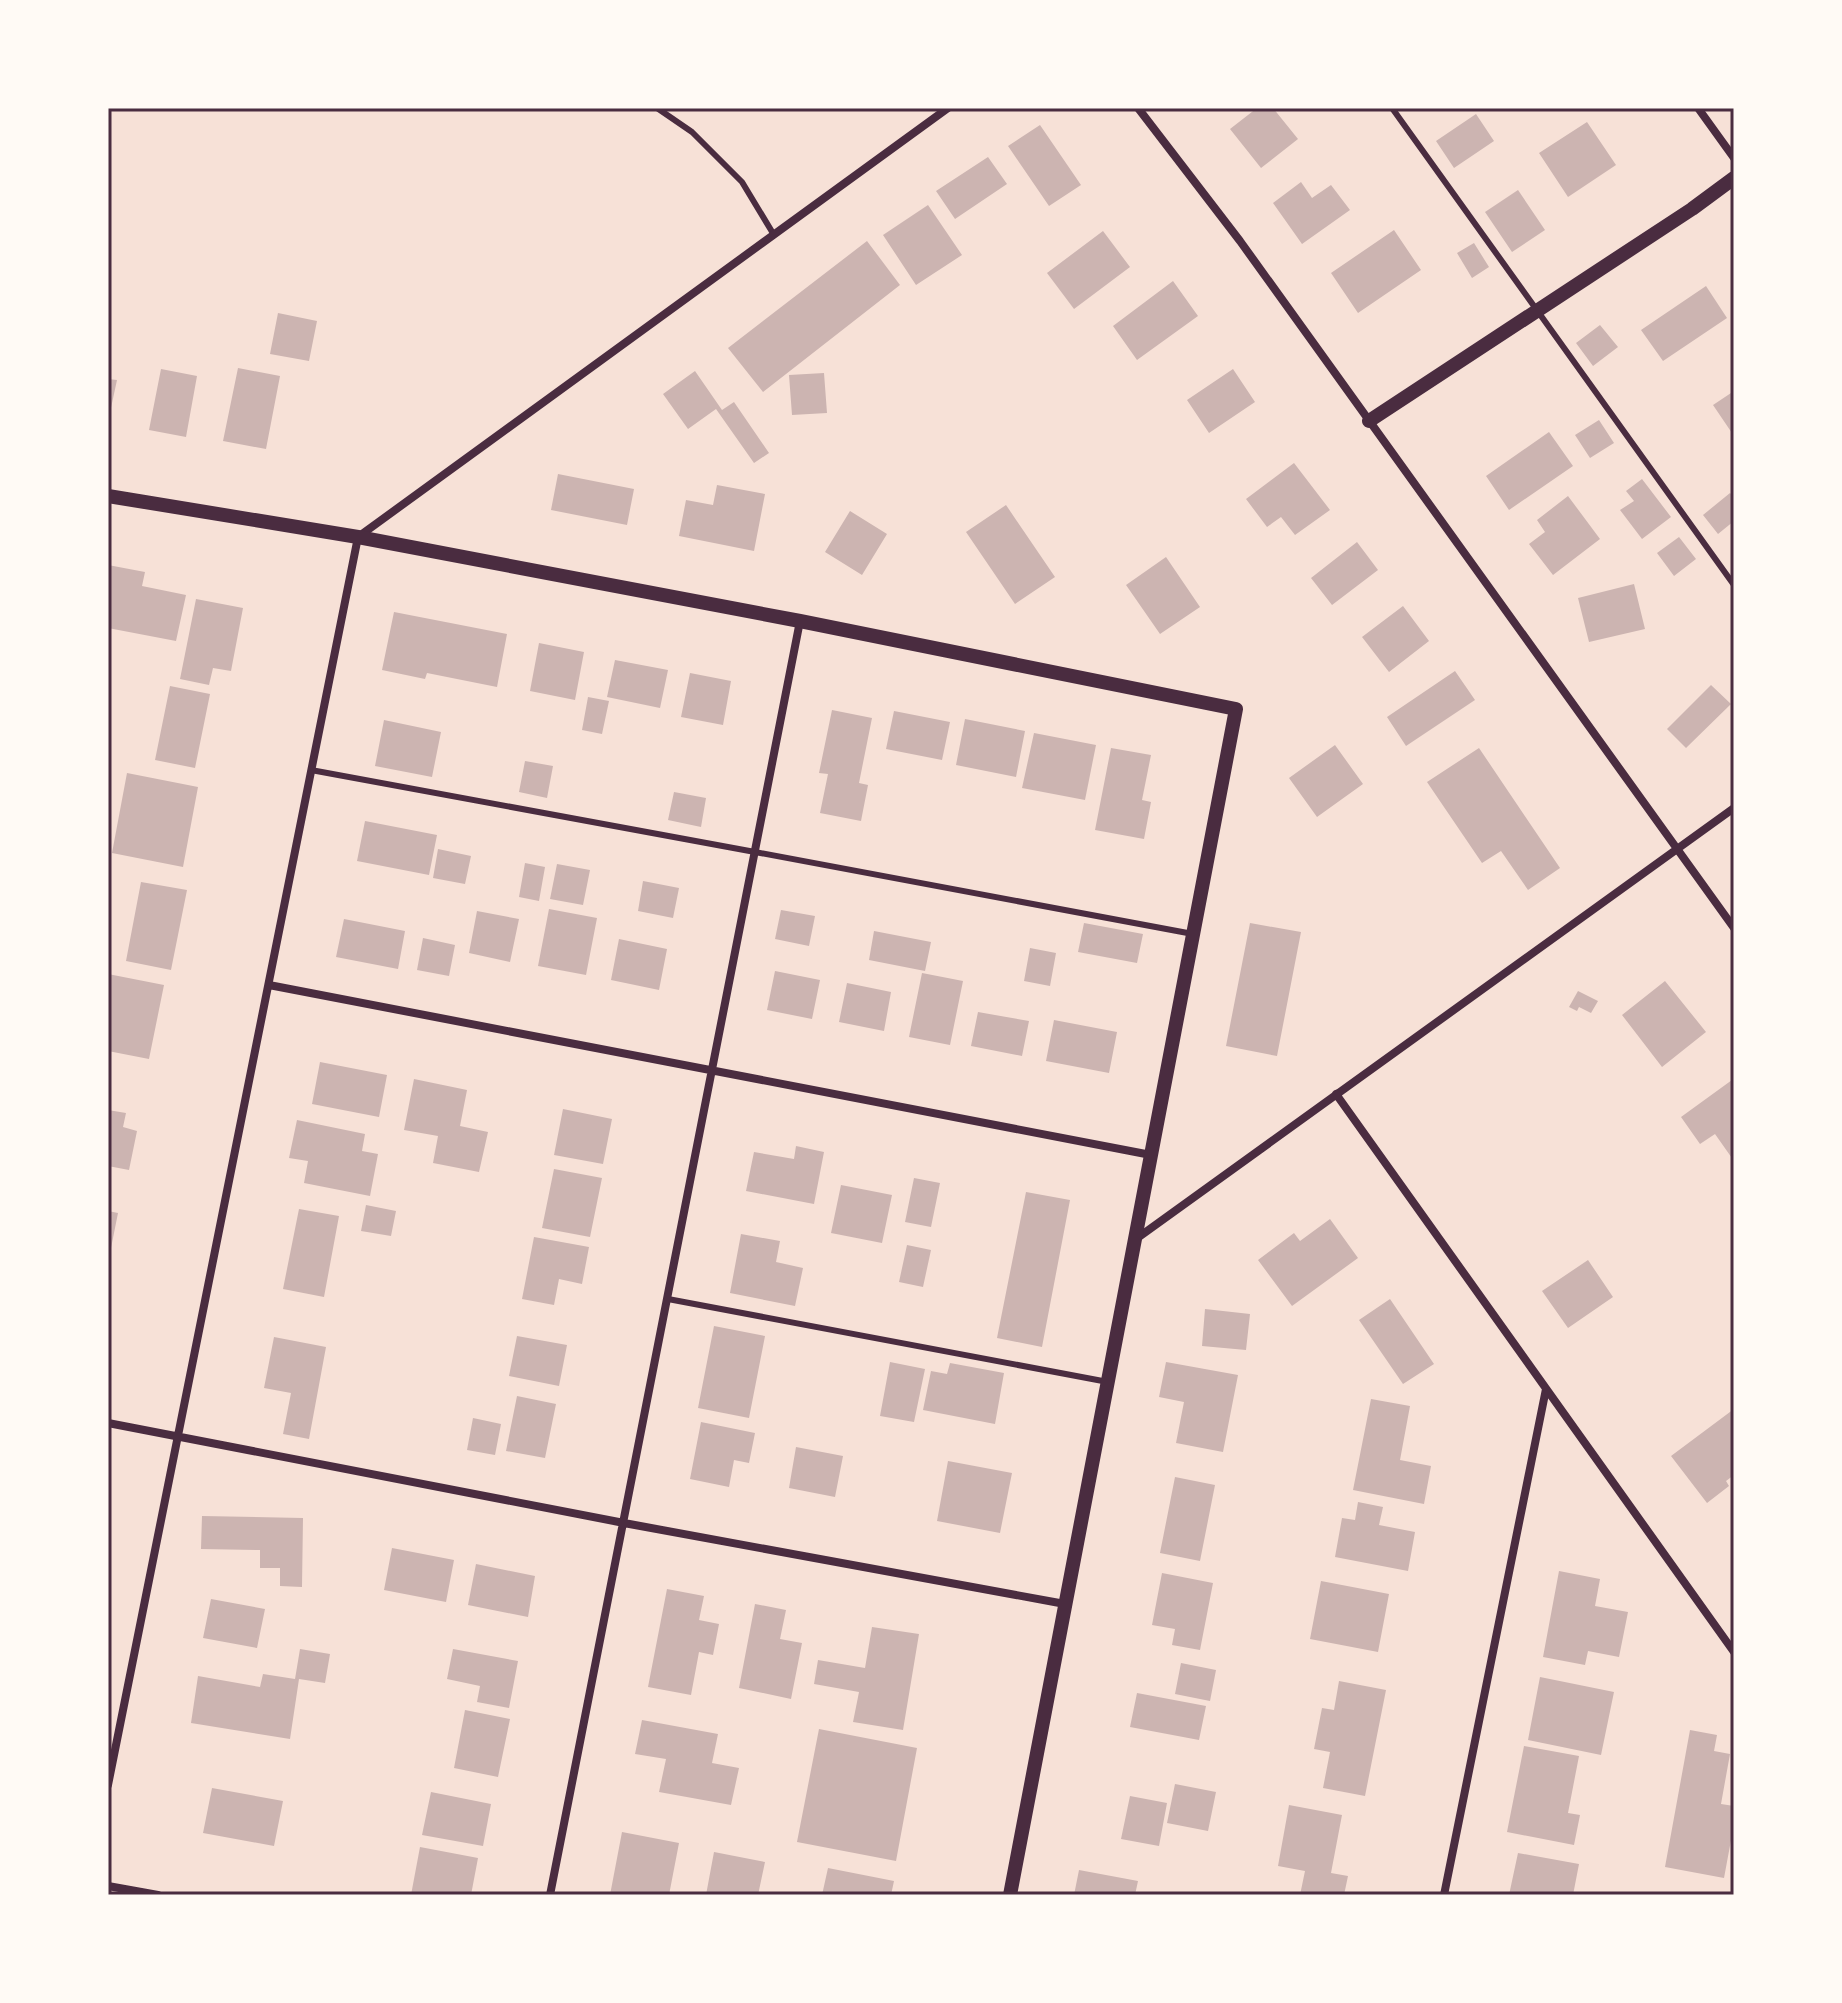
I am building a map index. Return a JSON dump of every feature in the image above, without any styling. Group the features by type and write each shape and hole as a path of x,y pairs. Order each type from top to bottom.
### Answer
{"street":[{"path":"108,1785 358,537 948,108"},
{"path":"1138,108 1240,241 1734,928"},
{"path":"1698,108 1734,158"},
{"path":"1369,421 1692,209 1734,178"},
{"path":"108,496 358,537 800,621 1236,709 1010,1895"},
{"path":"550,1895 800,621"},
{"path":"1135,1240 1734,808"},
{"path":"269,985 1151,1155"},
{"path":"1336,1094 1734,1652"},
{"path":"1444,1895 1546,1389"},
{"path":"108,1423 1065,1604"},
{"path":"108,1886 158,1895"}],"lane":[{"path":"657,108 692,132 742,182 774,235"},
{"path":"1392,108 1734,585"},
{"path":"311,770 1193,934"},
{"path":"668,1299 1108,1382"}],"building":[{"path":"1257,108 1273,108 1298,139 1261,168 1230,129"},
{"path":"1476,114 1494,141 1454,168 1436,141"},
{"path":"1587,122 1616,165 1568,197 1539,153"},
{"path":"1040,125 1081,185 1049,206 1008,146"},
{"path":"988,157 1007,184 955,219 936,191"},
{"path":"1301,182 1312,198 1331,185 1350,210 1302,244 1273,203"},
{"path":"1518,190 1545,230 1512,252 1485,212"},
{"path":"928,205 962,255 916,285 883,235"},
{"path":"1394,230 1421,270 1358,313 1331,273"},
{"path":"1103,231 1130,267 1074,309 1047,273"},
{"path":"867,241 900,285 763,392 728,348"},
{"path":"1474,243 1489,267 1472,278 1457,253"},
{"path":"1173,281 1198,316 1137,360 1113,326"},
{"path":"1706,286 1727,318 1663,361 1641,330"},
{"path":"278,313 317,321 309,361 270,354"},
{"path":"1600,325 1618,347 1593,366 1576,343"},
{"path":"238,368 280,376 266,449 223,441"},
{"path":"161,369 197,376 186,437 149,430"},
{"path":"1233,369 1255,402 1209,433 1187,400"},
{"path":"695,371 722,410 734,402 769,453 754,463 716,409 688,429 663,394"},
{"path":"824,373 827,413 792,415 789,375"},
{"path":"108,379 117,380 109,417 108,417"},
{"path":"1734,391 1734,436 1713,405"},
{"path":"1599,420 1614,443 1590,458 1575,435"},
{"path":"1549,432 1573,466 1509,510 1486,476"},
{"path":"1294,463 1330,510 1295,535 1281,517 1267,527 1246,499"},
{"path":"558,474 634,489 627,525 551,510"},
{"path":"1642,479 1671,517 1642,539 1620,510 1634,501 1626,491"},
{"path":"717,485 765,494 754,551 679,536 686,500 713,505"},
{"path":"1730,493 1734,497 1734,521 1718,534 1703,515"},
{"path":"1568,496 1600,539 1553,575 1529,544 1545,532 1537,520"},
{"path":"1006,505 1055,577 1015,604 966,532"},
{"path":"850,511 887,534 862,575 825,552"},
{"path":"1679,537 1696,559 1674,576 1657,553"},
{"path":"1357,542 1378,570 1332,605 1311,578"},
{"path":"1166,557 1200,607 1160,634 1126,585"},
{"path":"108,565 145,572 142,586 186,595 176,641 108,628"},
{"path":"1634,584 1645,629 1589,642 1578,598"},
{"path":"196,599 243,608 231,671 213,668 209,685 180,679"},
{"path":"1403,606 1429,641 1389,672 1362,637"},
{"path":"394,612 507,634 497,687 427,673 425,679 382,670"},
{"path":"539,643 584,652 575,700 530,691"},
{"path":"615,660 668,670 660,708 607,697"},
{"path":"1455,671 1475,700 1406,746 1387,717"},
{"path":"690,673 731,681 723,725 681,717"},
{"path":"1711,685 1731,704 1686,748 1667,729"},
{"path":"170,686 210,694 195,768 155,760"},
{"path":"588,697 609,701 602,734 582,730"},
{"path":"832,710 872,718 859,783 868,785 861,821 820,813 828,774 819,773"},
{"path":"894,711 950,722 942,760 886,749"},
{"path":"965,719 1025,731 1016,777 956,765"},
{"path":"384,720 441,732 432,777 375,766"},
{"path":"1034,733 1096,745 1085,800 1022,788"},
{"path":"1335,745 1363,784 1317,817 1289,778"},
{"path":"1111,748 1151,755 1142,800 1151,802 1144,839 1095,830"},
{"path":"1479,748 1560,868 1528,890 1501,851 1482,863 1427,782"},
{"path":"525,761 553,766 547,798 519,792"},
{"path":"127,773 198,787 183,867 112,853"},
{"path":"674,792 706,798 701,827 668,820"},
{"path":"365,821 437,835 429,875 357,861"},
{"path":"438,849 471,856 465,884 433,878"},
{"path":"525,863 545,867 539,901 519,897"},
{"path":"557,864 590,870 583,905 550,899"},
{"path":"643,881 679,888 673,918 638,911"},
{"path":"141,882 187,890 171,970 126,961"},
{"path":"549,909 597,918 586,975 538,966"},
{"path":"781,910 815,916 809,946 775,939"},
{"path":"477,911 519,919 510,962 469,953"},
{"path":"344,919 405,931 398,969 336,957"},
{"path":"1084,923 1143,934 1137,963 1078,952"},
{"path":"1250,923 1301,932 1277,1056 1226,1046"},
{"path":"874,931 931,942 925,971 869,960"},
{"path":"423,938 455,945 449,976 417,970"},
{"path":"619,939 667,949 659,990 611,980"},
{"path":"1030,948 1056,953 1050,986 1024,981"},
{"path":"775,971 820,980 812,1019 767,1010"},
{"path":"922,973 963,981 950,1045 909,1037"},
{"path":"108,974 164,985 149,1059 108,1051"},
{"path":"1665,981 1706,1032 1662,1067 1622,1015"},
{"path":"847,983 891,992 884,1031 839,1022"},
{"path":"1578,991 1598,1001 1591,1013 1579,1007 1577,1011 1569,1007"},
{"path":"978,1012 1029,1021 1022,1056 971,1046"},
{"path":"1054,1020 1117,1032 1109,1073 1046,1061"},
{"path":"320,1062 387,1075 379,1117 312,1104"},
{"path":"414,1079 467,1090 460,1126 488,1132 479,1172 433,1163 438,1136 404,1130"},
{"path":"1732,1080 1734,1161 1715,1134 1700,1144 1681,1117"},
{"path":"563,1109 612,1119 603,1164 554,1155"},
{"path":"108,1110 126,1113 123,1127 137,1131 129,1170 108,1166"},
{"path":"297,1120 365,1134 362,1151 378,1154 370,1196 304,1183 308,1161 289,1158"},
{"path":"796,1146 824,1152 814,1204 746,1191 754,1152 794,1159"},
{"path":"554,1169 602,1178 590,1237 542,1228"},
{"path":"914,1178 940,1183 931,1227 905,1222"},
{"path":"841,1185 892,1195 882,1243 831,1233"},
{"path":"1026,1192 1070,1200 1042,1347 997,1338"},
{"path":"366,1205 396,1211 391,1236 361,1231"},
{"path":"299,1209 339,1216 324,1297 283,1289"},
{"path":"108,1211 118,1213 109,1258 108,1258"},
{"path":"1330,1219 1358,1258 1292,1306 1258,1260 1294,1233 1300,1241"},
{"path":"741,1234 780,1241 776,1262 803,1268 795,1306 730,1293"},
{"path":"534,1237 589,1247 582,1284 559,1279 554,1305 522,1299"},
{"path":"907,1245 931,1250 923,1287 899,1282"},
{"path":"1588,1260 1613,1297 1568,1328 1542,1291"},
{"path":"1390,1299 1434,1364 1403,1384 1359,1320"},
{"path":"1205,1309 1250,1314 1246,1350 1202,1346"},
{"path":"714,1326 765,1336 749,1418 698,1408"},
{"path":"517,1336 567,1345 559,1386 509,1376"},
{"path":"274,1337 326,1347 309,1439 283,1434 291,1393 264,1388"},
{"path":"890,1362 925,1369 914,1422 880,1416"},
{"path":"1166,1362 1238,1375 1223,1452 1176,1443 1184,1402 1159,1397"},
{"path":"950,1363 1004,1373 995,1424 923,1410 931,1371 947,1374"},
{"path":"517,1396 556,1404 545,1458 506,1451"},
{"path":"1371,1399 1410,1406 1400,1460 1431,1466 1424,1504 1353,1490"},
{"path":"1734,1409 1734,1475 1726,1481 1729,1486 1707,1503 1671,1456"},
{"path":"473,1418 501,1424 495,1455 467,1450"},
{"path":"701,1422 755,1433 749,1463 734,1460 729,1487 690,1479"},
{"path":"796,1447 843,1456 835,1497 789,1488"},
{"path":"948,1461 1012,1473 1000,1533 937,1521"},
{"path":"1175,1477 1215,1485 1200,1561 1160,1553"},
{"path":"1358,1502 1383,1507 1379,1525 1415,1532 1408,1571 1335,1557 1342,1518 1355,1520"},
{"path":"202,1516 303,1518 302,1587 280,1586 280,1568 260,1568 260,1550 201,1549"},
{"path":"392,1548 454,1560 446,1602 384,1590"},
{"path":"476,1564 535,1576 528,1617 468,1605"},
{"path":"1559,1571 1600,1579 1595,1606 1628,1612 1619,1657 1588,1651 1585,1665 1543,1657"},
{"path":"1162,1573 1213,1583 1200,1650 1172,1645 1175,1629 1152,1625"},
{"path":"1321,1581 1389,1594 1378,1652 1310,1639"},
{"path":"667,1589 704,1596 699,1620 719,1624 713,1655 699,1652 691,1695 648,1687"},
{"path":"211,1599 265,1609 257,1648 203,1638"},
{"path":"755,1604 786,1610 780,1639 802,1643 791,1699 739,1688"},
{"path":"872,1627 919,1634 903,1730 853,1722 859,1692 814,1684 818,1660 865,1668"},
{"path":"300,1649 330,1654 325,1683 299,1679 290,1739 191,1723 198,1676 260,1687 263,1674 295,1679"},
{"path":"453,1649 518,1661 509,1708 477,1702 480,1686 447,1679"},
{"path":"1181,1663 1216,1670 1210,1701 1175,1694"},
{"path":"1540,1677 1614,1692 1601,1755 1528,1740"},
{"path":"1339,1681 1386,1690 1365,1796 1323,1788 1330,1752 1314,1749 1322,1708 1334,1710"},
{"path":"1137,1693 1206,1706 1199,1740 1130,1727"},
{"path":"465,1710 510,1719 498,1777 454,1768"},
{"path":"642,1720 718,1734 712,1763 739,1768 731,1805 659,1792 666,1759 635,1754"},
{"path":"819,1729 917,1748 896,1861 797,1842"},
{"path":"1690,1730 1717,1735 1714,1751 1730,1754 1721,1804 1734,1806 1734,1824 1724,1878 1665,1867"},
{"path":"1524,1746 1579,1756 1568,1813 1580,1815 1574,1845 1507,1832"},
{"path":"1175,1784 1216,1792 1208,1831 1167,1823"},
{"path":"212,1788 283,1801 274,1846 203,1833"},
{"path":"431,1792 491,1804 483,1846 422,1835"},
{"path":"1130,1796 1167,1803 1159,1846 1121,1839"},
{"path":"1289,1805 1342,1815 1331,1873 1348,1876 1344,1895 1300,1895 1305,1871 1278,1866"},
{"path":"622,1832 679,1843 669,1895 610,1895"},
{"path":"420,1847 478,1858 471,1895 411,1895"},
{"path":"714,1852 765,1862 758,1895 706,1895"},
{"path":"1518,1853 1579,1864 1573,1895 1509,1895"},
{"path":"828,1868 894,1881 891,1895 822,1895"},
{"path":"1079,1870 1138,1881 1135,1895 1074,1895"}]}
